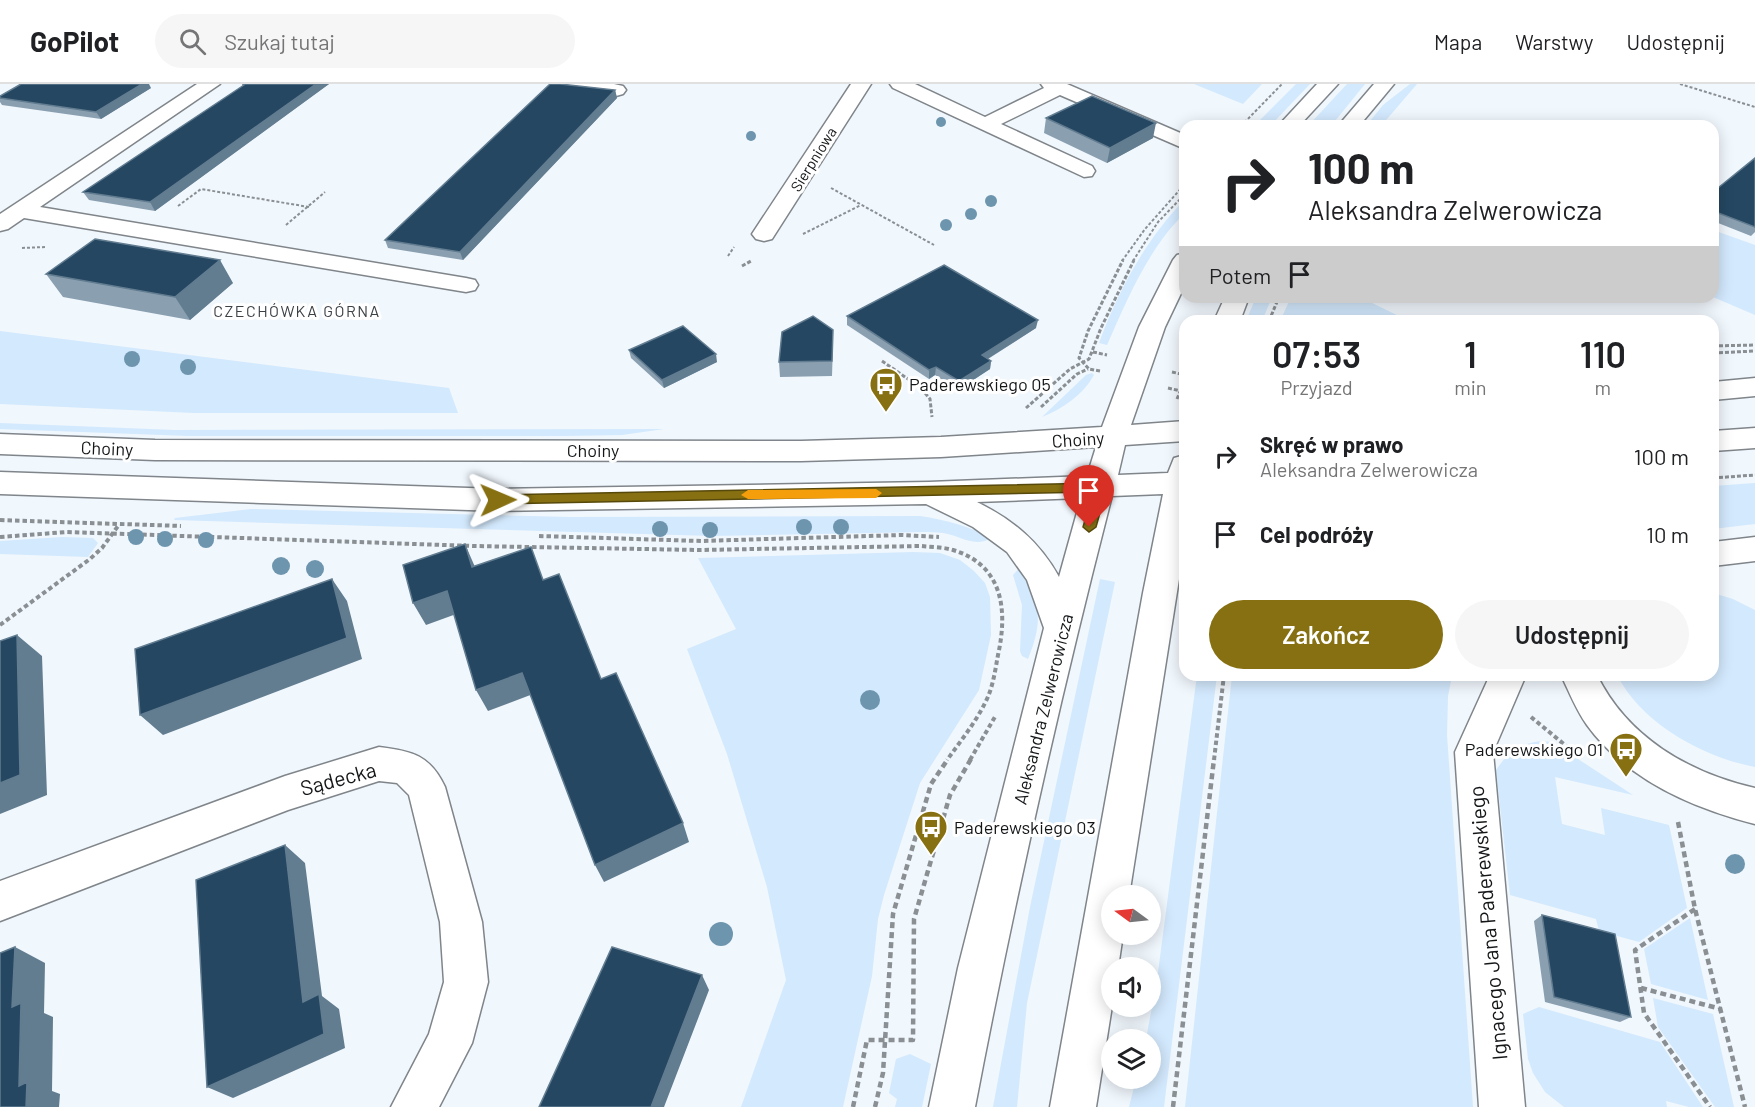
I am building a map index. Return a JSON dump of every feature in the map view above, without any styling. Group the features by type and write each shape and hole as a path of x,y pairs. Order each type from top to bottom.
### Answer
{"street":[{"path":"0,224 210,84"},
{"path":"564,84 616,90"},
{"name":"Sierpniowa","path":"764,234 861,84"},
{"path":"900,84 1084,171"},
{"path":"1294,120 1328,84"},
{"path":"1353,120 1384,84"},
{"path":"986,124 1056,86 1179,140"},
{"path":"20,211 466,285"},
{"name":"Aleksandra Zelwerowicza","path":"952,1107 980,968 1062,628 1113,437 1152,327 1179,272"},
{"path":"1719,390 1755,387"},
{"name":"Choiny","path":"0,444 155,450 801,451 1009,443 1179,432"},
{"path":"1719,441 1755,438"},
{"path":"0,483 498,500 1101,488 1179,477"},
{"path":"929,493 990,521 1020,544 1042,573 1062,628"},
{"path":"1072,1107 1176,544 1179,515"},
{"path":"1719,553 1755,549"},
{"name":"Ignacego Jana Paderewskiego","path":"1502,1107 1474,752 1505,681"},
{"path":"1582,681 1598,713 1628,744 1668,772 1734,802 1755,806"},
{"name":"Sądecka","path":"0,901 285,793 380,764 407,767 426,787 461,922 466,982 449,1043 413,1106"}],"path":[{"path":"1247,120 1282,84"},
{"path":"1680,84 1755,107"},
{"path":"824,184 934,245"},
{"path":"171,212 201,189 309,207"},
{"path":"1089,369 1081,363 1079,358 1081,348 1105,291 1125,255 1149,221 1179,190"},
{"path":"281,229 325,192"},
{"path":"1009,443 1004,420 1023,410 1070,369 1089,359 1101,328 1135,258 1158,222 1179,200"},
{"path":"1719,346 1755,345"},
{"path":"1719,353 1755,351"},
{"path":"882,361 921,388 930,399 933,425"},
{"path":"1164,398 1175,363"},
{"path":"1176,401 1179,394"},
{"path":"1719,478 1755,475"},
{"path":"0,520 192,526"},
{"path":"0,625 90,560 102,548 118,525"},
{"path":"0,537 67,532 450,545 699,550 921,546 953,550 977,562 990,573 999,589 1002,607 1002,637 992,689 985,704 931,783 893,914 883,1072 875,1107"},
{"path":"533,536 701,541 902,535 943,538"},
{"path":"1173,1107 1223,681"},
{"path":"853,1107 867,1040 884,1042 913,1040 914,919 950,795 1000,708"},
{"path":"1677,818 1695,909 1745,1107"},
{"path":"1695,909 1635,950 1644,1013 1710,1107"},
{"path":"1641,988 1721,1009"}],"shaded area":[{"path":"1194,84 1262,84 1243,104"},
{"path":"1296,84 1310,84 1276,120 1260,120"},
{"path":"1347,84 1365,84 1336,120 1314,120"},
{"path":"1410,84 1417,84 1386,120 1371,120 1383,105"},
{"path":"1179,206 1179,218 1148,260 1107,345 1099,343 1134,266"},
{"path":"1719,232 1755,245 1755,315 1719,300"},
{"path":"1254,303 1270,303 1264,315 1248,315"},
{"path":"1288,303 1372,303 1397,315 1283,315"},
{"path":"0,331 449,388 458,413 194,413 0,404"},
{"path":"1092,373 1094,375 1078,395 1057,410 1042,417 1086,375"},
{"path":"0,423 175,430 664,429 622,435 565,436 189,436 0,429"},
{"path":"1755,483 1755,524 1719,528 1719,486"},
{"path":"251,509 571,517 920,516 957,524 992,538 973,542 950,534 930,532 712,536 174,520 175,518"},
{"path":"62,537 93,538 98,543 88,557 0,554 0,541"},
{"path":"940,553 960,560 985,583 990,597 991,635 979,690 920,783 878,919 872,976 843,1107 741,1107 786,980 767,887 727,754 687,649 736,629 698,558"},
{"path":"1022,565 1035,601 1038,621 1028,659 1022,656 1020,651 1022,605 1013,575"},
{"path":"1100,579 1115,582 1027,1003 1017,1107 993,1107 1030,907"},
{"path":"1719,595 1755,610 1755,767 1715,755 1676,736 1642,709 1621,681 1719,681"},
{"path":"1196,681 1216,681 1164,1107 1129,1107 1134,1089 1161,1089 1161,1029 1148,1029 1150,1017 1161,1017 1160,957"},
{"path":"1231,681 1451,681 1448,696 1447,735 1473,1107 1185,1107"},
{"path":"1541,741 1552,742 1633,795 1555,777 1562,824 1605,835 1601,808 1669,825 1687,908 1639,942 1599,931 1596,919 1510,895 1496,770 1514,750 1525,744"},
{"path":"1690,918 1708,1000 1651,984 1644,949"},
{"path":"1653,998 1713,1014 1734,1107 1715,1107 1658,1027"},
{"path":"1539,1007 1660,1042 1703,1107 1689,1107 1666,1101 1667,1107 1564,1107 1545,1092 1533,1073 1528,1059 1523,1014"},
{"path":"910,1054 931,1064 922,1107 895,1107 897,1099 889,1093 896,1059"}],"building":[{"path":"21,84 142,84 96,112 0,98"},
{"path":"316,84 150,202 83,192 244,85"},
{"path":"550,84 615,90 460,252 385,240"},
{"path":"1092,96 1156,123 1110,148 1046,118"},
{"path":"1755,158 1755,227 1719,213 1719,187"},
{"path":"95,239 220,260 175,297 46,274"},
{"path":"944,265 1038,320 982,355 991,361 959,381 936,367 929,370 847,316"},
{"path":"813,316 833,330 832,361 779,362 782,332"},
{"path":"683,326 716,354 662,380 629,350"},
{"path":"465,544 472,567 531,547 543,580 559,574 601,679 616,673 683,823 595,865 522,673 476,690 447,591 413,603 403,565"},
{"path":"332,579 347,638 140,715 135,649"},
{"path":"17,635 20,775 0,783 0,641"},
{"path":"285,845 303,1002 319,994 324,1034 207,1087 196,880"},
{"path":"1542,915 1615,934 1631,1017 1554,997"},
{"path":"15,947 12,1007 21,1003 19,1086 27,1082 26,1107 0,1107 0,953"},
{"path":"612,947 702,975 651,1107 539,1107"}],"slow traffic":[{"path":"748,495 876,493"}],"place":[{"name":"Paderewskiego 05","path":"886,413"},
{"name":"Paderewskiego 01","path":"1626,778"},
{"name":"Paderewskiego 03","path":"931,856"}],"district":[{"name":"CZECHÓWKA GÓRNA","path":"297,310"}],"route":[{"path":"498,500 1101,488 1089,527"}]}
